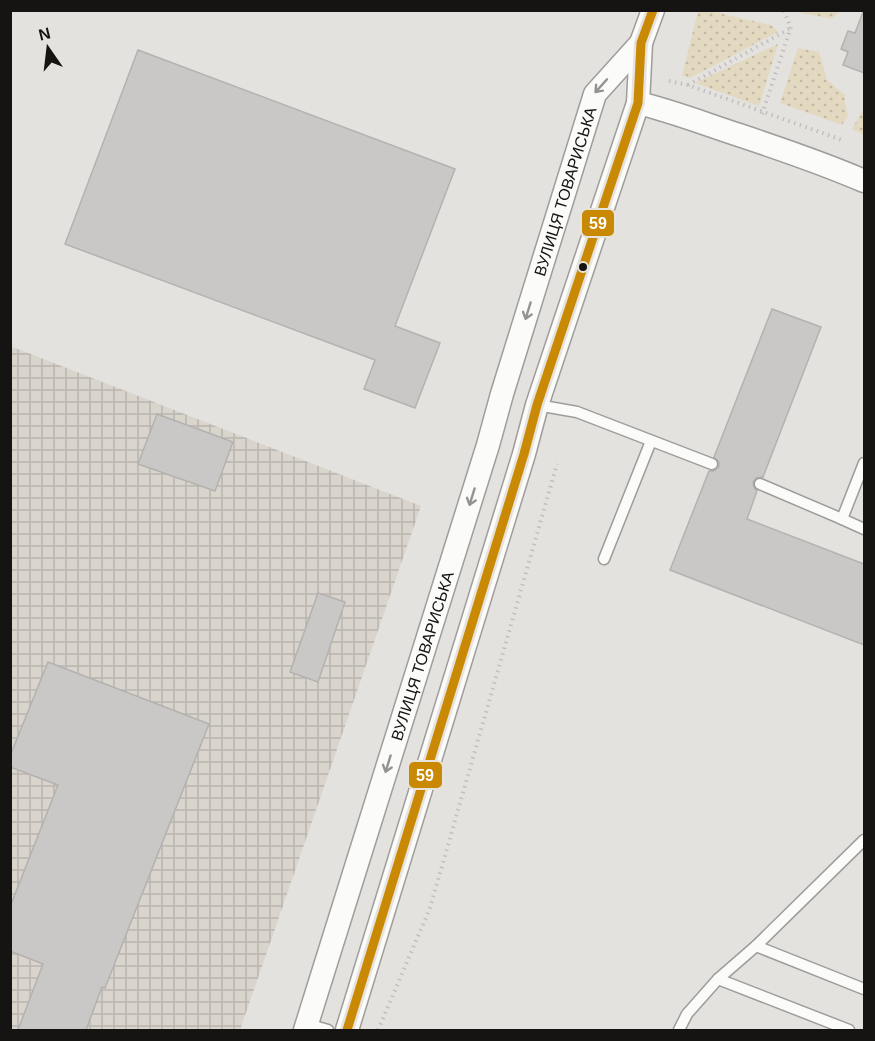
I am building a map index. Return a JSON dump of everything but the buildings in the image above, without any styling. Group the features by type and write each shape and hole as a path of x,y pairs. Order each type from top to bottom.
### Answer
{"street":[{"path":"347,1030 524,454 537,405 638,103 641,43 653,10"},
{"name":"ВУЛИЦЯ ТОВАРИСЬКА","path":"313,1028 594,94 641,43"},
{"path":"638,103 663,109 752,139 833,167 864,181"}],"lane":[{"path":"537,405 577,412 712,464"},
{"path":"604,559 651,441"},
{"path":"842,519 864,463"},
{"path":"760,484 864,529"},
{"path":"679,1030 687,1014 718,979 756,946 864,840"},
{"path":"756,946 864,989"},
{"path":"718,979 849,1030"}],"path":[{"path":"752,139 791,27 783,10"},
{"path":"688,86 791,27"},
{"path":"669,81 842,140"},
{"path":"378,1030 430,908 557,464"}],"shaded area":[{"path":"698,11 710,11 771,25 778,32 690,78 682,76"},
{"path":"792,11 841,11 832,19"},
{"path":"778,44 759,106 695,83"},
{"path":"798,48 819,52 827,80 845,95 848,115 842,125 780,103"},
{"path":"864,108 864,135 852,129"},
{"path":"10,346 421,506 240,1030 11,1030"}],"transit line":[{"name":"59","path":"347,1030 524,454 537,405 638,103 641,43 653,10"}]}
